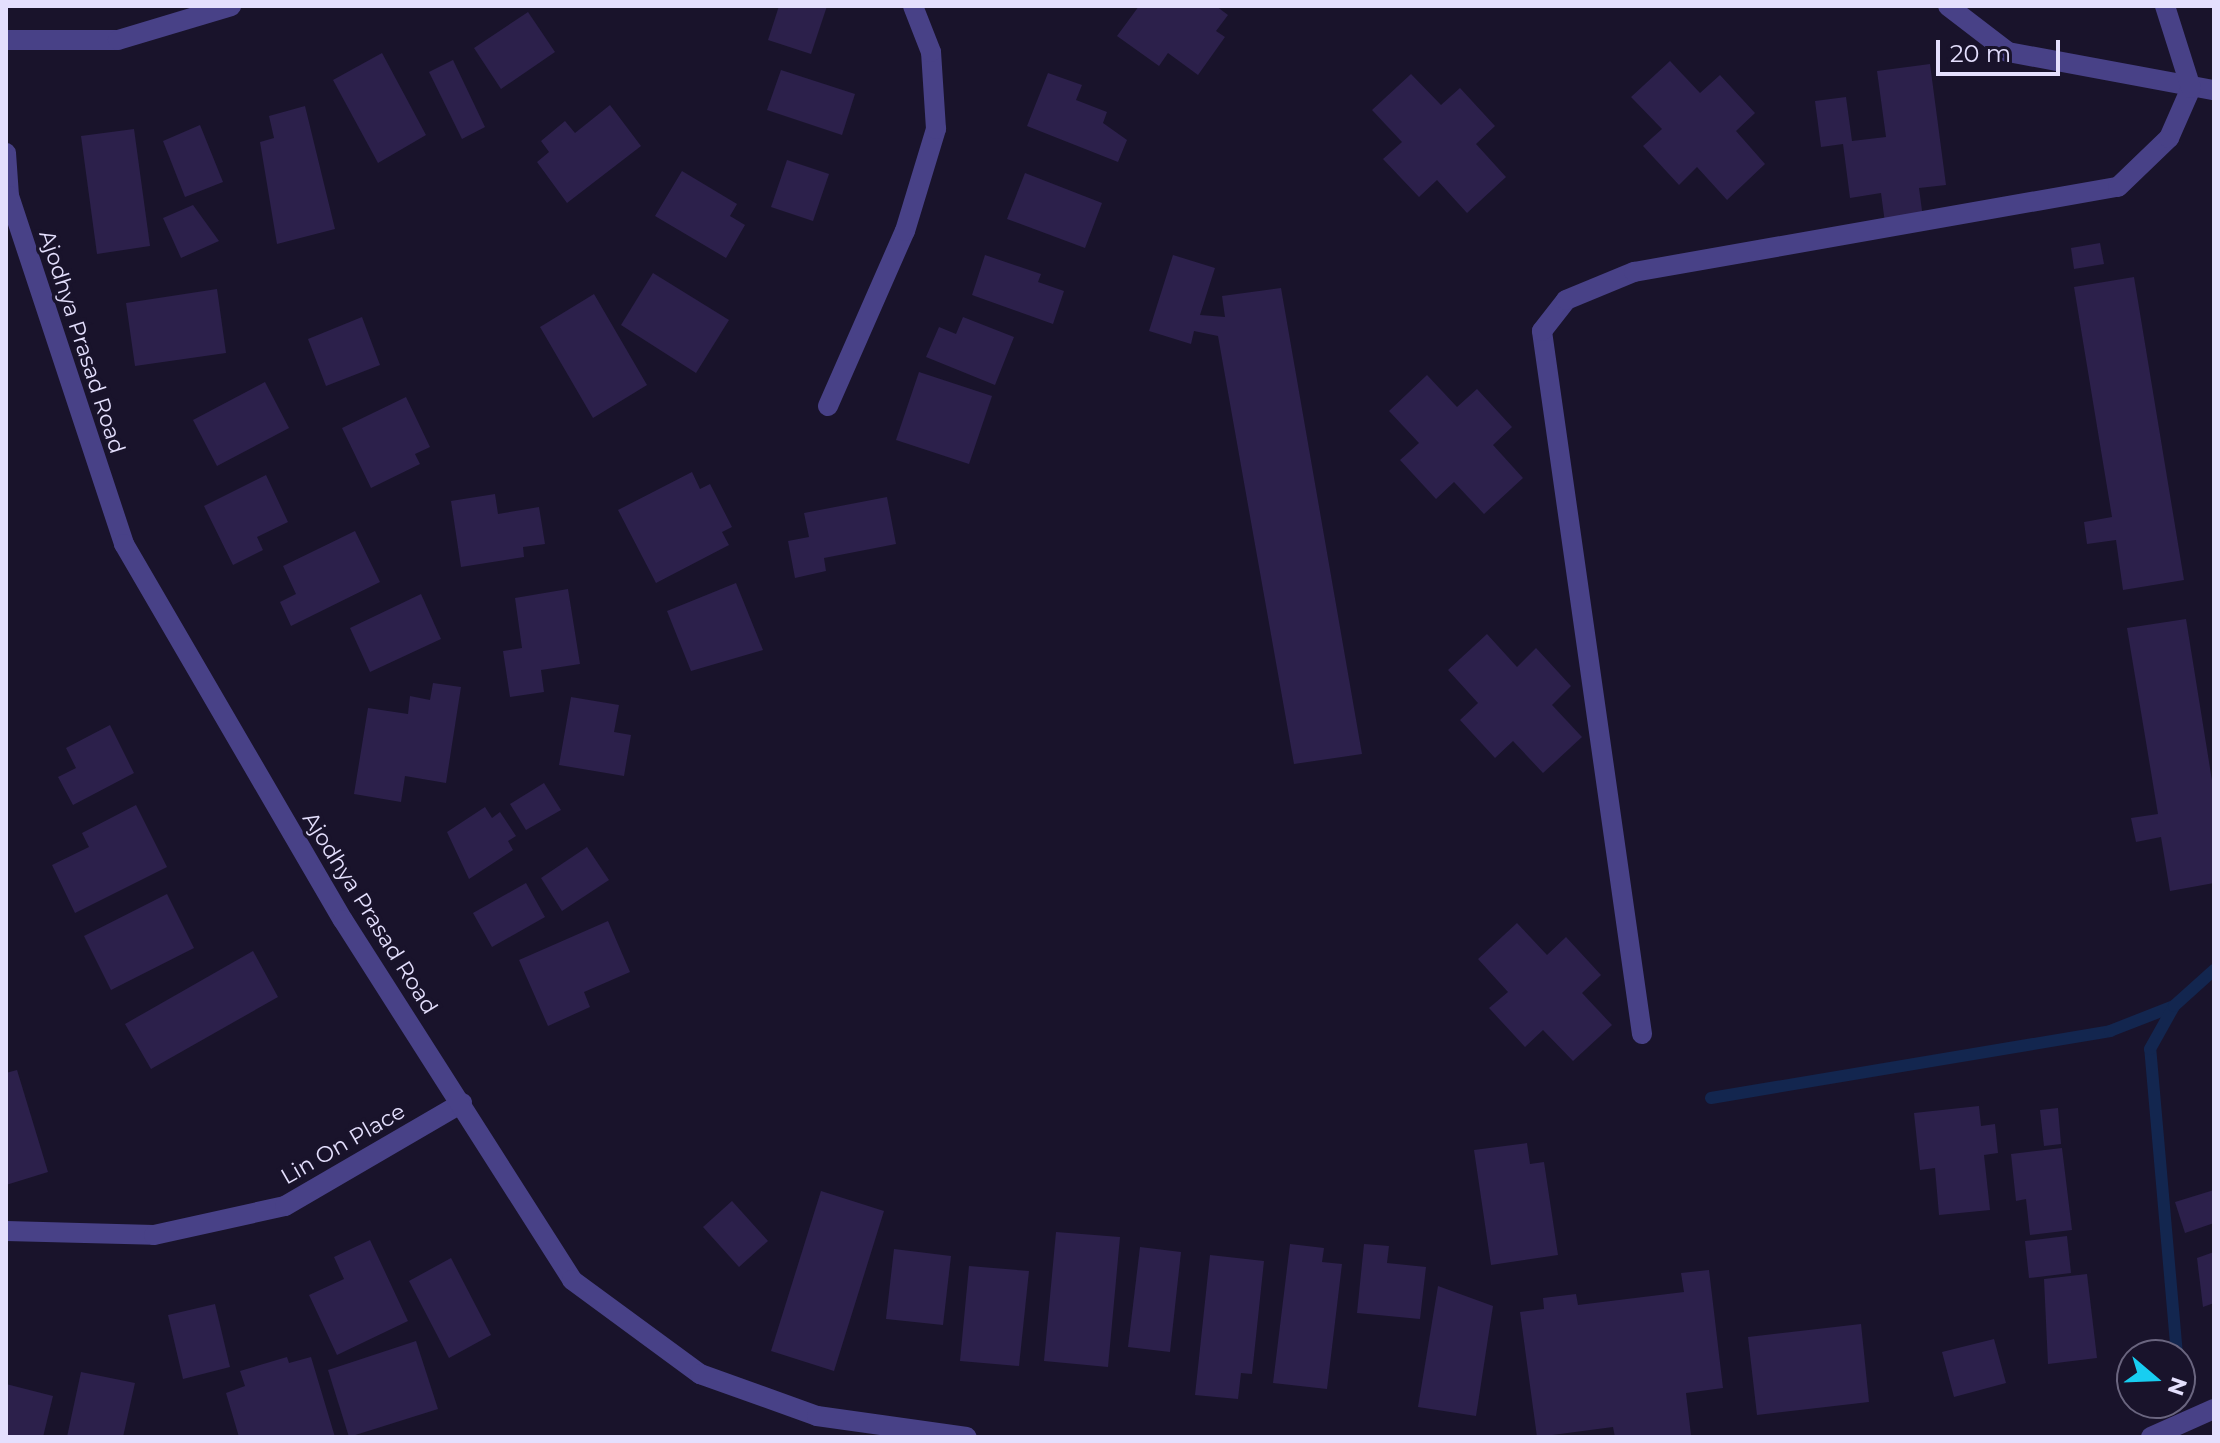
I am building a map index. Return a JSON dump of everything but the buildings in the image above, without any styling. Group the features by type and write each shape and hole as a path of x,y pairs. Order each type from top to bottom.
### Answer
{"street":[{"path":"6,40 118,40 231,6"},
{"path":"828,406 905,231 936,129 931,52 913,6"},
{"path":"1948,6 2008,52 2214,90"},
{"path":"1642,1034 1542,331 1566,300 1634,272 2118,187 2169,138 2191,88 2165,6"},
{"name":"Ajodhya Prasad Road","path":"6,153 8,197 124,544 343,920 572,1280 700,1374 817,1416 967,1437"},
{"name":"Lin On Place","path":"6,1231 154,1235 285,1206 462,1103"},
{"path":"2151,1437 2214,1409"}],"waterway":[{"path":"2176,1339 2150,1049 2174,1006 2214,970"},
{"path":"1711,1098 2110,1031 2174,1006"}]}
